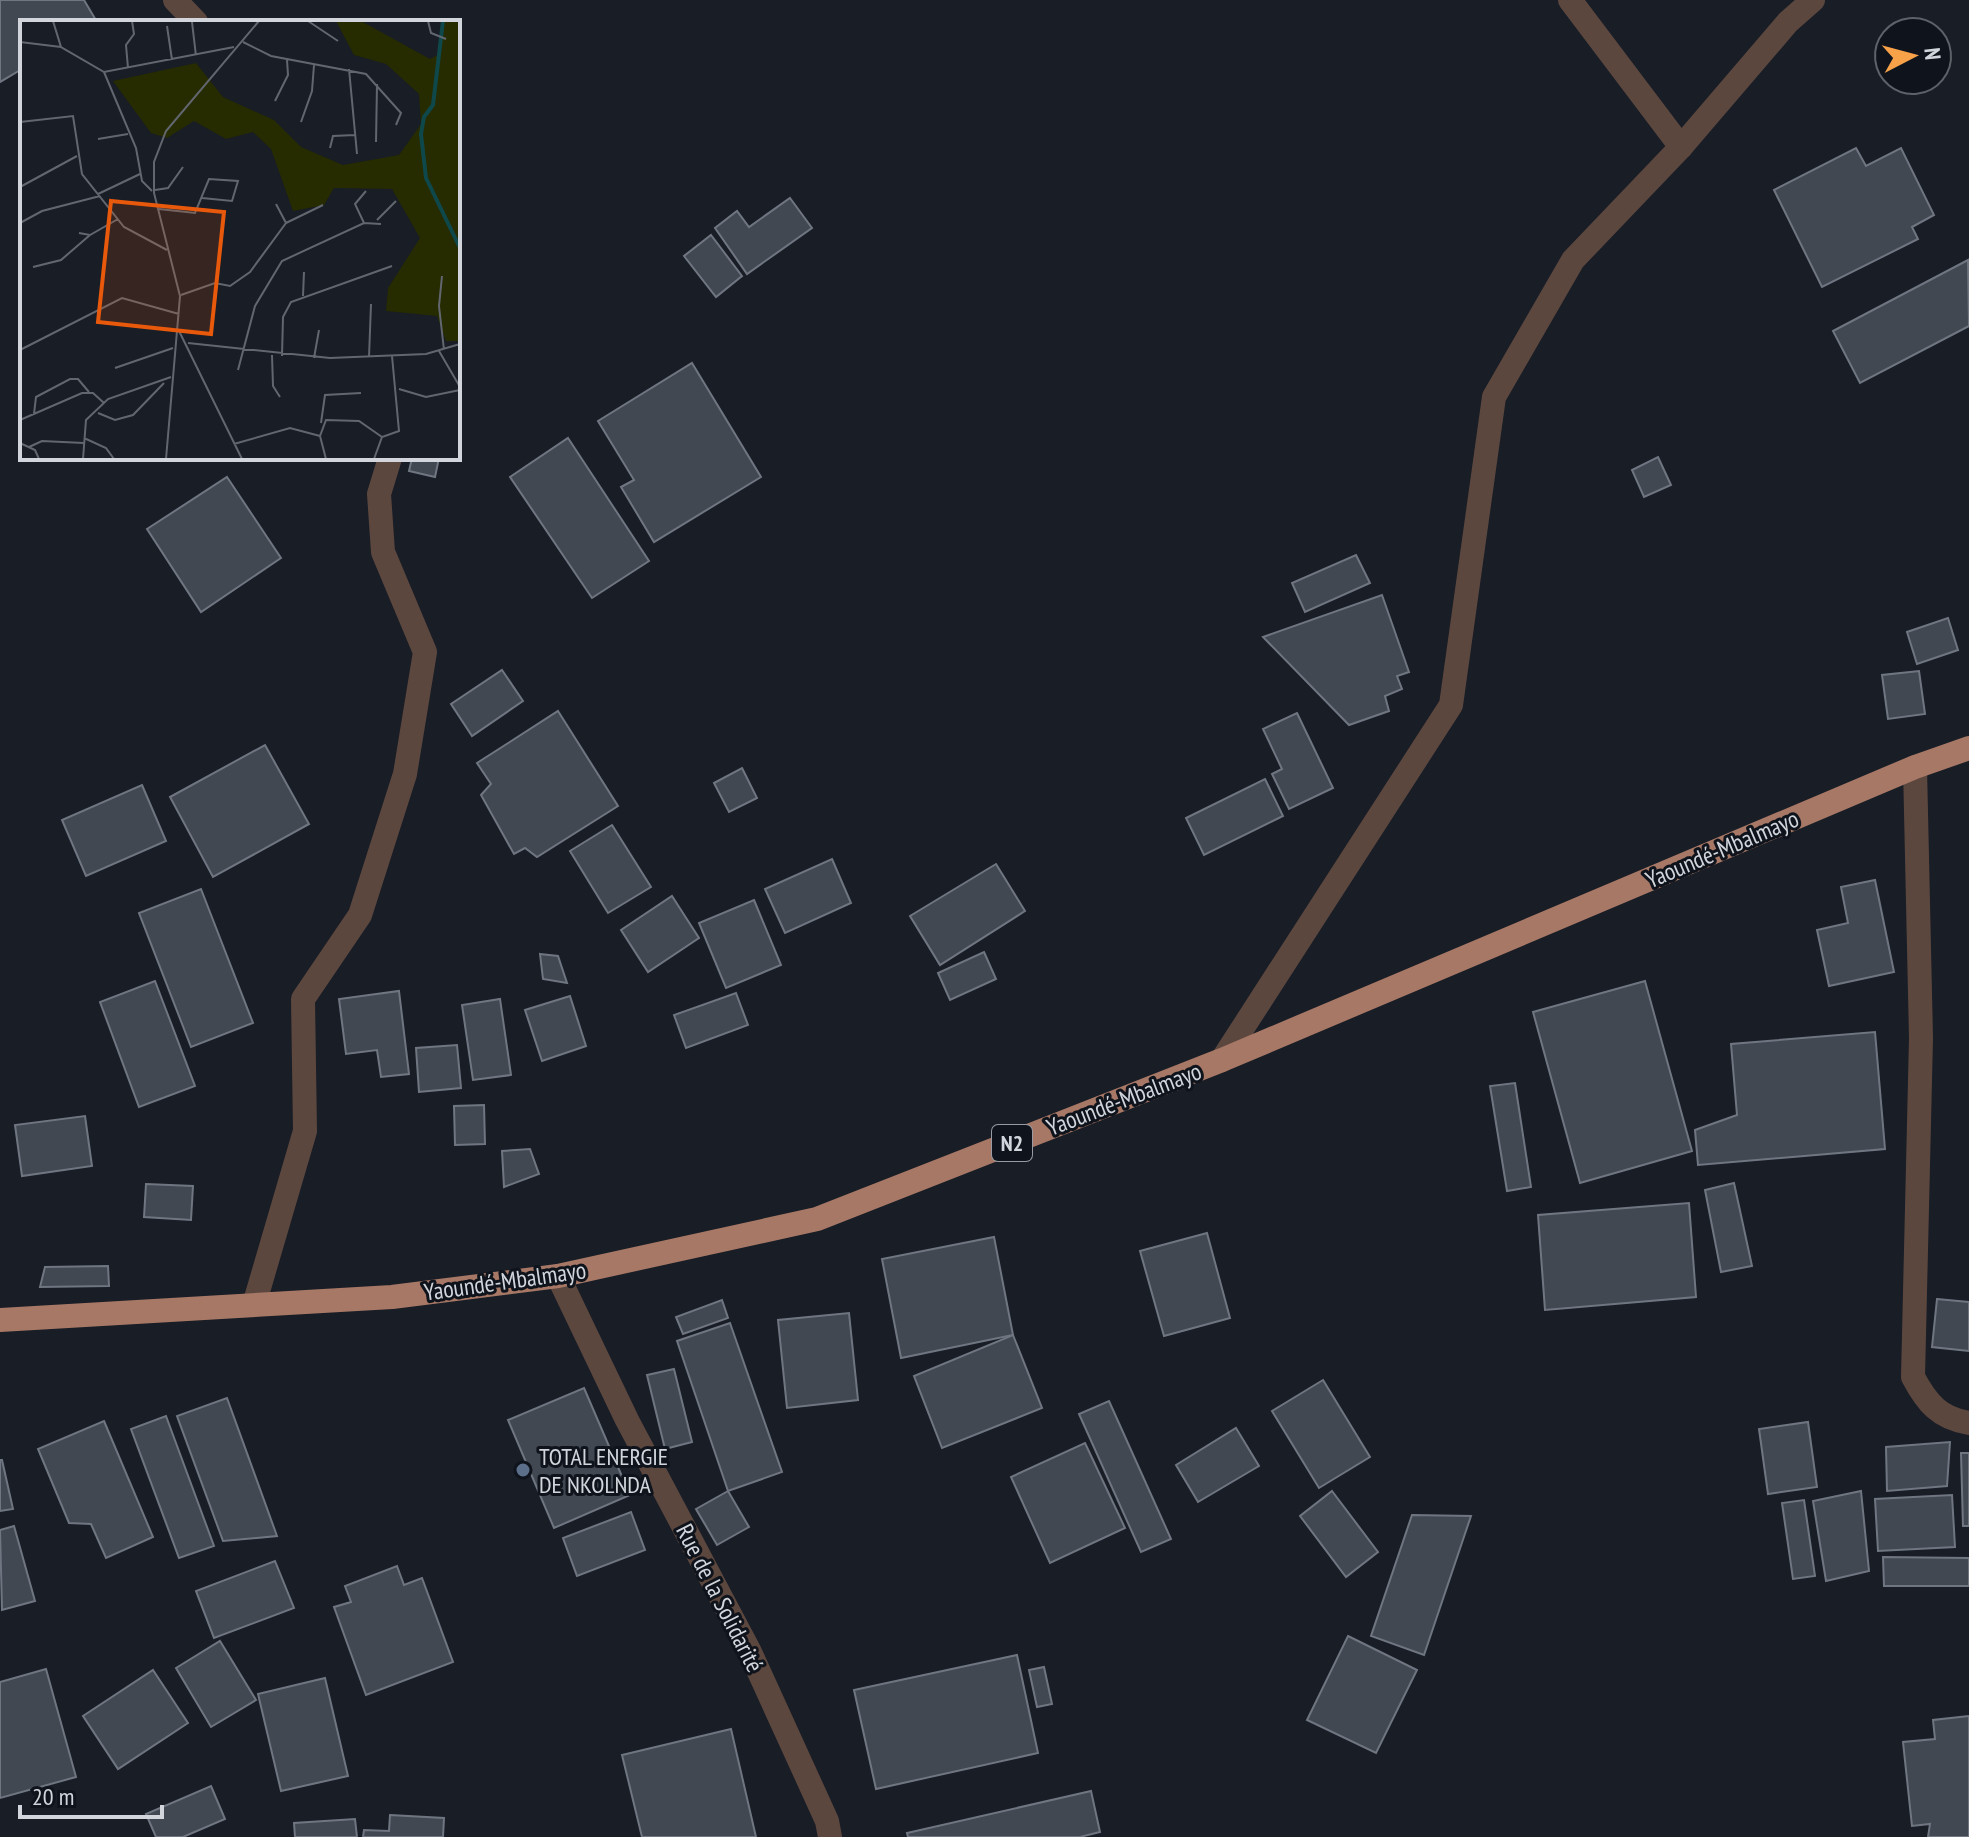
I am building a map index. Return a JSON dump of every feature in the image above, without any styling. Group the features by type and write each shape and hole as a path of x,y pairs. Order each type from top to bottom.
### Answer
{"highway":[{"name":"Yaoundé-Mbalmayo","path":"0,1320 392,1297 558,1276 817,1219 1222,1060 1915,767 1969,748"}],"street":[{"path":"175,0 194,20"},
{"path":"1570,0 1681,147"},
{"path":"1222,1060 1451,705 1494,397 1573,260 1681,147 1788,22 1813,0"},
{"path":"254,1305 305,1131 303,999 360,915 405,774 425,652 383,552 379,494 389,460"},
{"path":"1915,767 1921,1038 1913,1377 1926,1402 1956,1421 1969,1423"},
{"name":"Rue de la Solidarité","path":"558,1276 627,1420 749,1650 827,1821 830,1837"}],"building":[{"path":"0,0 84,0 96,20 20,20 20,70 0,82"},
{"path":"1856,148 1866,166 1901,148 1934,215 1912,227 1918,239 1822,287 1774,190"},
{"path":"790,198 812,228 747,274 715,228 737,211 749,227"},
{"path":"711,235 742,276 716,297 684,256"},
{"path":"1968,260 1969,326 1860,383 1833,331"},
{"path":"692,363 761,477 654,542 621,487 634,480 598,421"},
{"path":"568,438 649,561 592,598 510,477"},
{"path":"1658,457 1671,485 1644,497 1632,470"},
{"path":"412,460 439,460 435,477 409,471"},
{"path":"227,477 281,558 201,612 147,529"},
{"path":"1356,555 1370,583 1305,612 1292,583"},
{"path":"1382,595 1409,672 1397,676 1402,689 1385,696 1389,711 1349,725 1263,637"},
{"path":"1948,618 1958,650 1917,664 1907,632"},
{"path":"502,670 523,701 472,736 451,704"},
{"path":"1919,671 1925,714 1888,719 1882,675"},
{"path":"558,711 618,806 537,857 525,848 514,854 481,795 491,784 477,763"},
{"path":"1297,713 1333,788 1289,809 1272,774 1282,769 1263,729"},
{"path":"265,745 309,824 213,877 170,797"},
{"path":"742,768 757,798 729,812 714,783"},
{"path":"1265,779 1283,816 1204,855 1186,818"},
{"path":"142,785 166,841 86,876 62,820"},
{"path":"612,825 651,887 608,913 570,851"},
{"path":"832,859 851,903 785,933 765,889"},
{"path":"996,864 1025,911 940,965 910,916"},
{"path":"1875,880 1894,972 1829,986 1817,930 1848,923 1841,887"},
{"path":"201,889 253,1023 191,1047 139,913"},
{"path":"672,896 699,938 648,972 621,930"},
{"path":"754,900 781,965 726,988 699,923"},
{"path":"984,952 996,979 950,1000 938,973"},
{"path":"540,954 558,956 567,983 543,979"},
{"path":"155,981 195,1086 139,1107 100,1002"},
{"path":"1645,981 1692,1151 1580,1183 1533,1012"},
{"path":"399,991 409,1074 381,1077 377,1050 346,1054 339,999"},
{"path":"736,993 748,1025 686,1048 674,1015"},
{"path":"570,996 586,1046 542,1061 525,1010"},
{"path":"500,999 511,1075 473,1080 462,1005"},
{"path":"1875,1032 1885,1149 1698,1165 1695,1130 1737,1115 1731,1044"},
{"path":"457,1045 461,1088 419,1092 416,1048"},
{"path":"1515,1083 1531,1187 1507,1191 1490,1086"},
{"path":"484,1105 485,1144 455,1145 454,1106"},
{"path":"85,1116 92,1166 22,1176 15,1125"},
{"path":"530,1149 539,1174 504,1187 502,1151"},
{"path":"1734,1183 1752,1266 1721,1272 1705,1190"},
{"path":"146,1184 193,1186 191,1220 144,1217"},
{"path":"1689,1203 1696,1297 1545,1310 1538,1215"},
{"path":"1207,1233 1230,1318 1164,1336 1140,1251"},
{"path":"994,1237 1013,1335 901,1358 882,1259"},
{"path":"108,1266 109,1286 40,1287 45,1267"},
{"path":"1937,1299 1969,1302 1969,1351 1932,1347"},
{"path":"722,1300 728,1318 683,1334 676,1317"},
{"path":"849,1313 858,1400 787,1408 778,1320"},
{"path":"730,1323 782,1472 728,1491 677,1341"},
{"path":"1013,1335 1042,1408 942,1448 914,1376"},
{"path":"674,1369 692,1442 665,1449 647,1375"},
{"path":"1323,1380 1370,1457 1319,1488 1272,1411"},
{"path":"584,1388 630,1495 554,1528 508,1420"},
{"path":"227,1398 277,1536 223,1541 177,1416"},
{"path":"1109,1401 1171,1539 1141,1552 1079,1414"},
{"path":"166,1416 214,1546 179,1558 131,1429"},
{"path":"104,1421 153,1537 106,1558 91,1524 69,1523 38,1449"},
{"path":"1808,1422 1817,1487 1768,1494 1759,1429"},
{"path":"1236,1428 1259,1466 1198,1502 1176,1465"},
{"path":"1950,1442 1947,1486 1887,1491 1886,1447"},
{"path":"1085,1443 1125,1528 1050,1563 1011,1477"},
{"path":"1961,1453 1969,1453 1969,1526 1963,1526"},
{"path":"0,1460 13,1509 0,1511"},
{"path":"728,1491 749,1527 717,1545 696,1509"},
{"path":"1332,1491 1378,1552 1346,1577 1300,1516"},
{"path":"1861,1491 1869,1571 1826,1581 1813,1501"},
{"path":"1952,1495 1955,1547 1878,1551 1875,1499"},
{"path":"1804,1500 1815,1576 1793,1579 1782,1503"},
{"path":"631,1512 645,1550 577,1576 563,1538"},
{"path":"1412,1515 1471,1516 1424,1655 1371,1636"},
{"path":"14,1526 35,1601 2,1610 0,1530"},
{"path":"1883,1557 1969,1558 1969,1586 1884,1586"},
{"path":"275,1561 294,1608 214,1638 196,1591"},
{"path":"397,1566 404,1585 422,1578 453,1662 366,1695 334,1607 351,1602 345,1586"},
{"path":"1348,1636 1417,1670 1376,1753 1307,1720"},
{"path":"220,1641 256,1700 211,1727 176,1668"},
{"path":"1017,1655 1038,1753 876,1789 854,1690"},
{"path":"1044,1667 1052,1704 1037,1707 1029,1670"},
{"path":"46,1669 76,1777 0,1798 0,1682"},
{"path":"153,1670 188,1723 118,1769 83,1716"},
{"path":"325,1678 348,1776 281,1791 258,1694"},
{"path":"1969,1716 1969,1837 1928,1837 1930,1824 1912,1826 1903,1742 1935,1739 1933,1720"},
{"path":"731,1729 756,1837 642,1837 622,1755"},
{"path":"211,1786 225,1819 183,1837 156,1837 146,1814"},
{"path":"1091,1791 1100,1832 1080,1837 908,1837 907,1833"},
{"path":"390,1815 444,1818 443,1837 363,1837 364,1830 389,1831"},
{"path":"355,1819 357,1837 295,1837 294,1823"}],"place":[{"name":"TOTAL ENERGIE DE NKOLNDA","path":"523,1470"}]}
